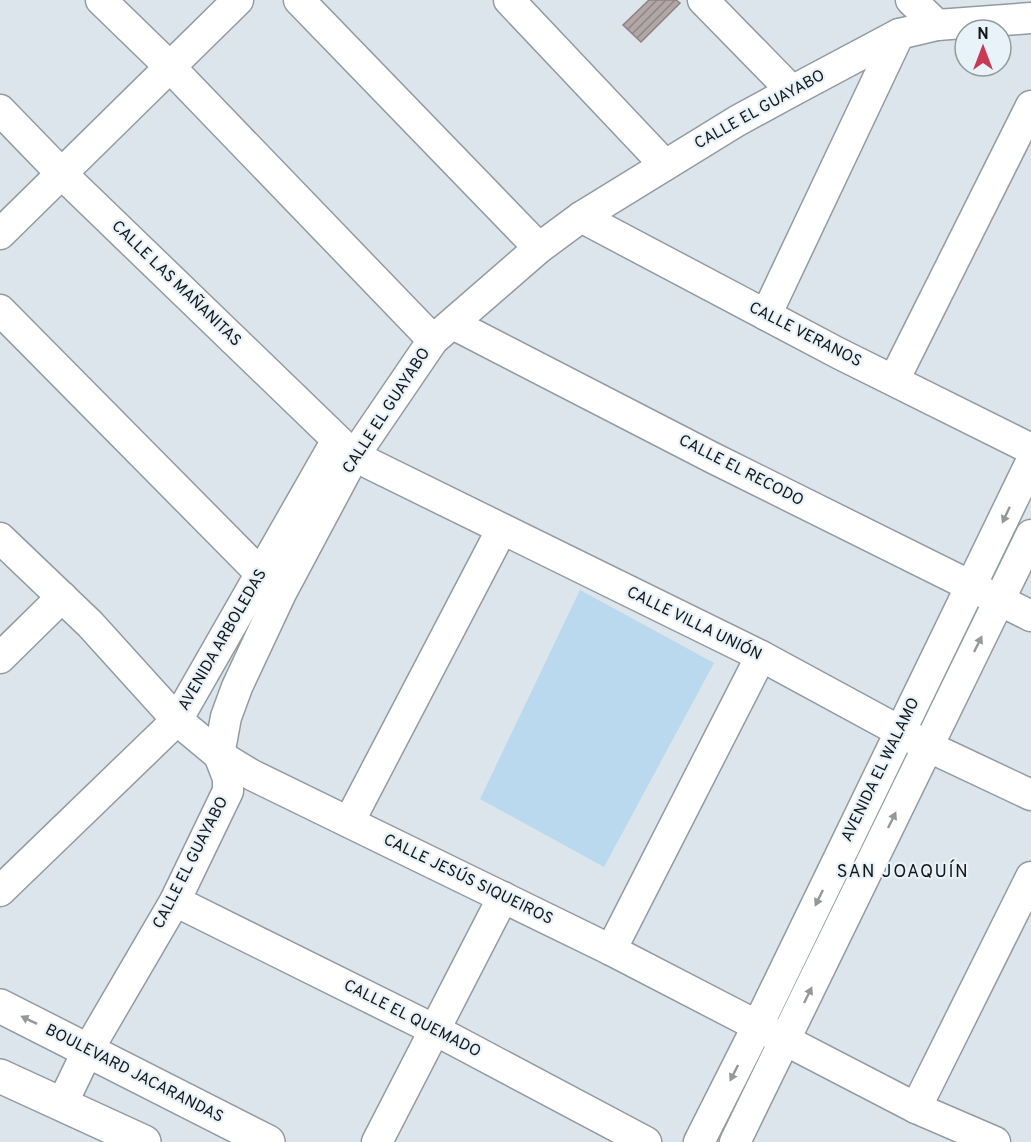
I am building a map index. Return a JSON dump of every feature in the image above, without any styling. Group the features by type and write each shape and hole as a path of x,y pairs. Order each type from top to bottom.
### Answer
{"main road":[{"name":"BOULEVARD JACARANDAS","path":"0,1006 268,1142"},
{"path":"0,1076 62,1104 104,1134 144,1142"}],"street":[{"name":"CALLE EL RECODO","path":"101,0 443,332 713,458 1031,616"},
{"path":"0,234 238,0"},
{"path":"299,0 540,248"},
{"path":"509,0 665,165"},
{"path":"703,0 792,91"},
{"path":"911,0 937,25"},
{"name":"CALLE EL GUAYABO","path":"62,1104 88,1050 175,901 228,791 228,778 219,755 226,717 271,583 346,448 443,332 540,248 581,217 737,121 792,91 899,34 937,25 1026,14"},
{"path":"766,315 899,34"},
{"path":"894,380 1031,106"},
{"name":"CALLE LAS MAÑANITAS","path":"0,110 62,174 346,448"},
{"name":"CALLE VERANOS","path":"581,217 766,315 1031,449"},
{"path":"0,310 271,583"},
{"name":"CALLE VILLA UNIÓN","path":"346,448 502,529 761,656 927,746 1031,795"},
{"name":"AVENIDA EL WALAMO","path":"699,1142 1031,462"},
{"path":"349,822 502,529"},
{"name":"AVENIDA EL WALAMO","path":"735,1142 1031,535"},
{"name":"CALLE JESÚS SIQUEIROS","path":"0,538 90,624 177,720 219,755 252,775 611,950 916,1108 995,1142"},
{"name":"AVENIDA ARBOLEDAS","path":"0,891 177,720 271,583"},
{"path":"0,658 62,597"},
{"path":"611,950 761,656"},
{"path":"916,1108 1031,877"},
{"path":"377,1142 502,897"},
{"name":"CALLE EL QUEMADO","path":"175,901 435,1030 646,1142"}],"shaded area":[{"path":"580,590 714,663 604,867 480,799"}],"building":[{"path":"649,0 676,0 680,3 641,42 623,25"}],"district":[{"name":"SAN JOAQUÍN","path":"903,872"}]}
